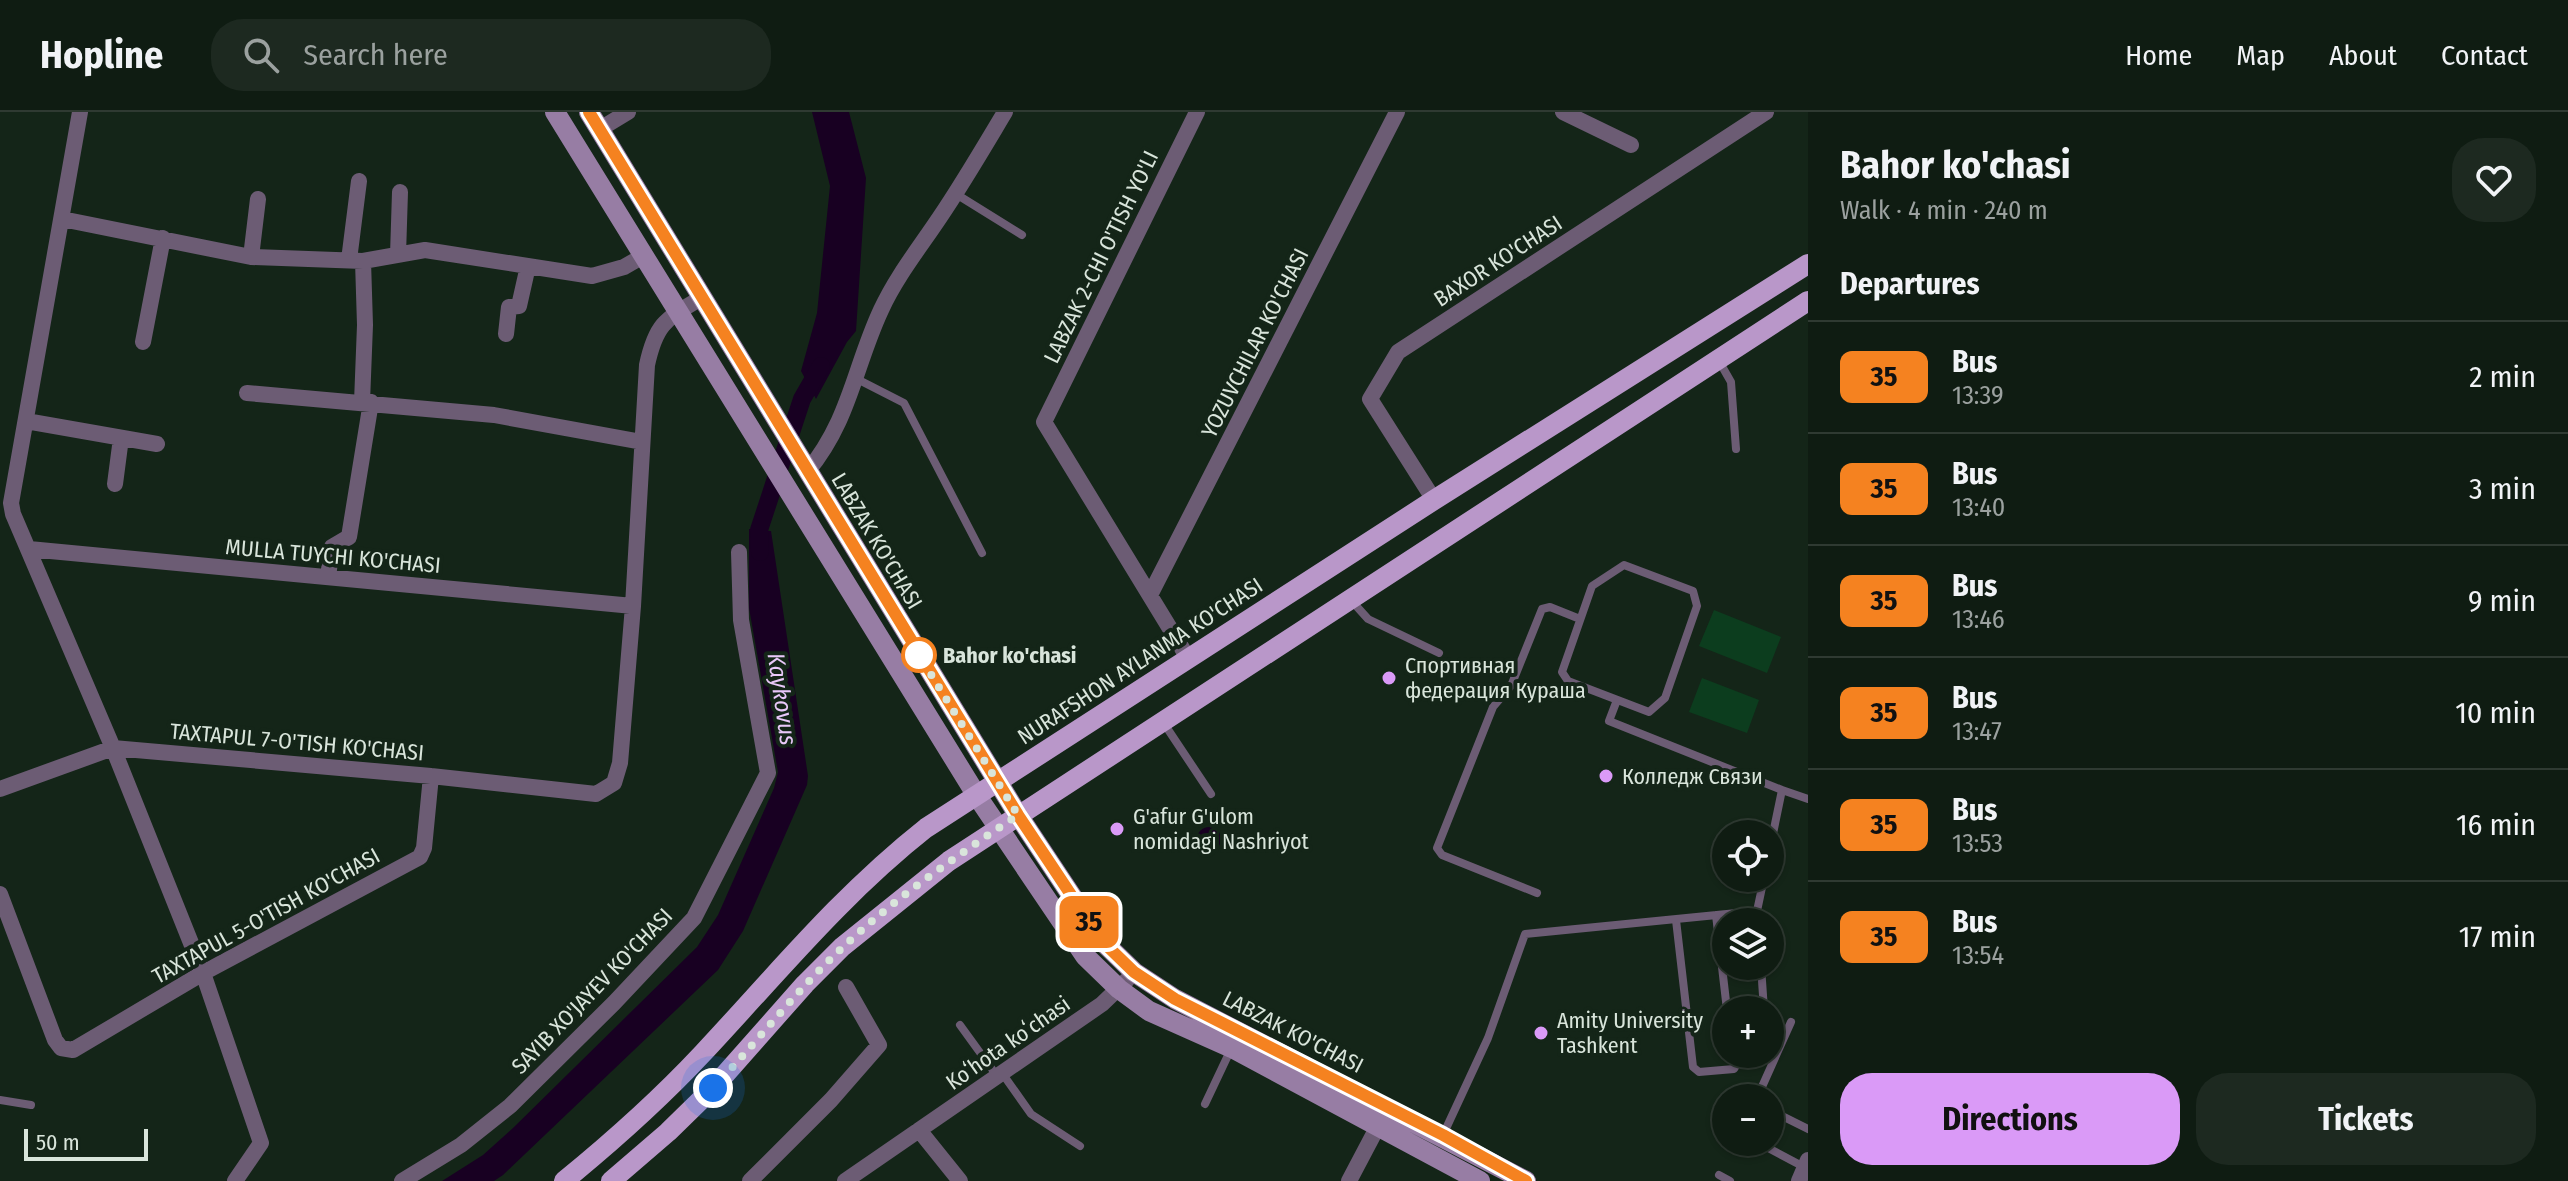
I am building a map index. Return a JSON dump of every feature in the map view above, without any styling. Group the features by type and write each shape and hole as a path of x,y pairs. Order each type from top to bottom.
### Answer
{"main road":[{"name":"LABZAK KO'CHASI","path":"555,112 977,796 1075,943 1119,989 1158,1016 1232,1048 1480,1181"},
{"name":"LABZAK KO'CHASI","path":"595,120 997,782 1101,940 1134,972 1175,999 1443,1135 1526,1181"},
{"name":"NURAFSHON AYLANMA KO'CHASI","path":"564,1181 667,1090 827,916 879,866 926,828 1397,523 1808,264"},
{"path":"611,1181 698,1103 842,947 949,861 1808,301"},
{"path":"1397,523 1393,536 1395,546 1404,553 1417,555"},
{"path":"759,990 769,988 777,993 783,1009"}],"street":[{"path":"80,112 11,503 203,973 261,1143 235,1181"},
{"path":"595,120 628,112"},
{"path":"803,465 823,453 840,422 879,313 1005,112"},
{"name":"LABZAK 2-CHI O'TISH YO'LI","path":"1150,595 1044,422 1197,112"},
{"name":"YOZUVCHILAR KO'CHASI","path":"1150,595 1397,112"},
{"path":"1563,112 1631,145"},
{"name":"BAXOR KO'CHASI","path":"1434,500 1370,399 1398,352 1766,112"},
{"path":"328,577 332,547 349,537 367,402 365,325 356,261 359,181"},
{"path":"398,255 400,192"},
{"path":"251,257 258,199"},
{"path":"62,219 251,257 356,261 425,250 592,276 624,267 643,256"},
{"path":"143,342 163,238"},
{"path":"506,334 509,307 519,306 528,266"},
{"path":"633,606 647,365 652,342 665,320 701,298"},
{"path":"247,393 494,415 642,442"},
{"path":"26,421 157,444"},
{"path":"115,484 121,438"},
{"name":"MULLA TUYCHI KO'CHASI","path":"29,549 633,606"},
{"name":"SAYIB XO'JAYEV KO'CHASI","path":"402,1181 461,1145 510,1106 694,918 768,773 741,620 739,552"},
{"path":"1150,595 1188,658"},
{"name":"TAXTAPUL 7-O'TISH KO'CHASI","path":"0,789 113,748 596,794 614,783 620,763 633,606"},
{"name":"TAXTAPUL 5-O'TISH KO'CHASI","path":"0,894 55,1040 61,1048 73,1050 203,973 420,857 424,848 431,776"},
{"name":"Koʻhota koʻchasi","path":"845,1181 1102,1004 1134,972"},
{"path":"759,1178 879,1045 846,987"},
{"path":"1349,1181 1378,1126"},
{"path":"919,1130 960,1181"}],"lane":[{"path":"956,194 1022,235"},
{"path":"1718,359 1731,382 1736,449"},
{"path":"857,379 904,403 982,553"},
{"path":"1624,565 1693,591 1697,606 1665,698 1649,712 1617,700 1568,681 1562,672 1592,586 1624,565"},
{"path":"1349,599 1368,619 1439,653"},
{"path":"1537,893 1442,855 1437,848 1493,707 1511,686 1542,609 1550,607 1580,619"},
{"path":"1617,700 1609,721 1808,799"},
{"path":"1162,721 1211,794"},
{"path":"1776,820 1782,790"},
{"path":"1443,1135 1488,1038 1525,934 1712,916"},
{"path":"1676,920 1693,1067 1699,1072 1734,1069"},
{"path":"1763,1084 1791,1022"},
{"path":"960,1025 1031,1114 1080,1146"},
{"path":"1205,1104 1232,1048"},
{"path":"0,1100 31,1105"},
{"path":"1784,1117 1808,1129"},
{"path":"1781,1156 1804,1169"},
{"path":"1719,1175 1730,1181"}],"green space":[{"path":"1714,610 1781,637 1767,673 1699,646"},
{"path":"1702,678 1759,700 1747,733 1689,712"}],"water":[{"path":"812,112 849,112 866,178 856,331 816,399 801,371 817,313 830,186"},
{"path":"749,529 771,531 808,776 807,785 743,931 718,970 503,1175 494,1181 442,1181 483,1155 513,1128 697,947 718,915 774,788 778,772 749,608"},
{"path":"1209,827 1220,834 1221,839 1214,850 1209,851 1198,844 1197,839 1204,828"}],"waterway":[{"name":"Kaykovus","path":"760,552 759,530 802,399 821,366"}],"bus line":[{"name":"35","path":"589,112 997,782 1101,940 1134,972 1175,999 1443,1135 1526,1181"}],"place":[{"name":"Bahor ko'chasi","path":"919,655"},
{"name":"Спортивная федерация Кураша","path":"1389,678"},
{"name":"Колледж Связи","path":"1606,776"},
{"name":"G'afur G'ulom nomidagi Nashriyot","path":"1117,829"},
{"name":"Amity University Tashkent","path":"1541,1033"}],"route":[{"path":"713,1088 805,984 856,934 949,861 1018,815 919,655"}]}
